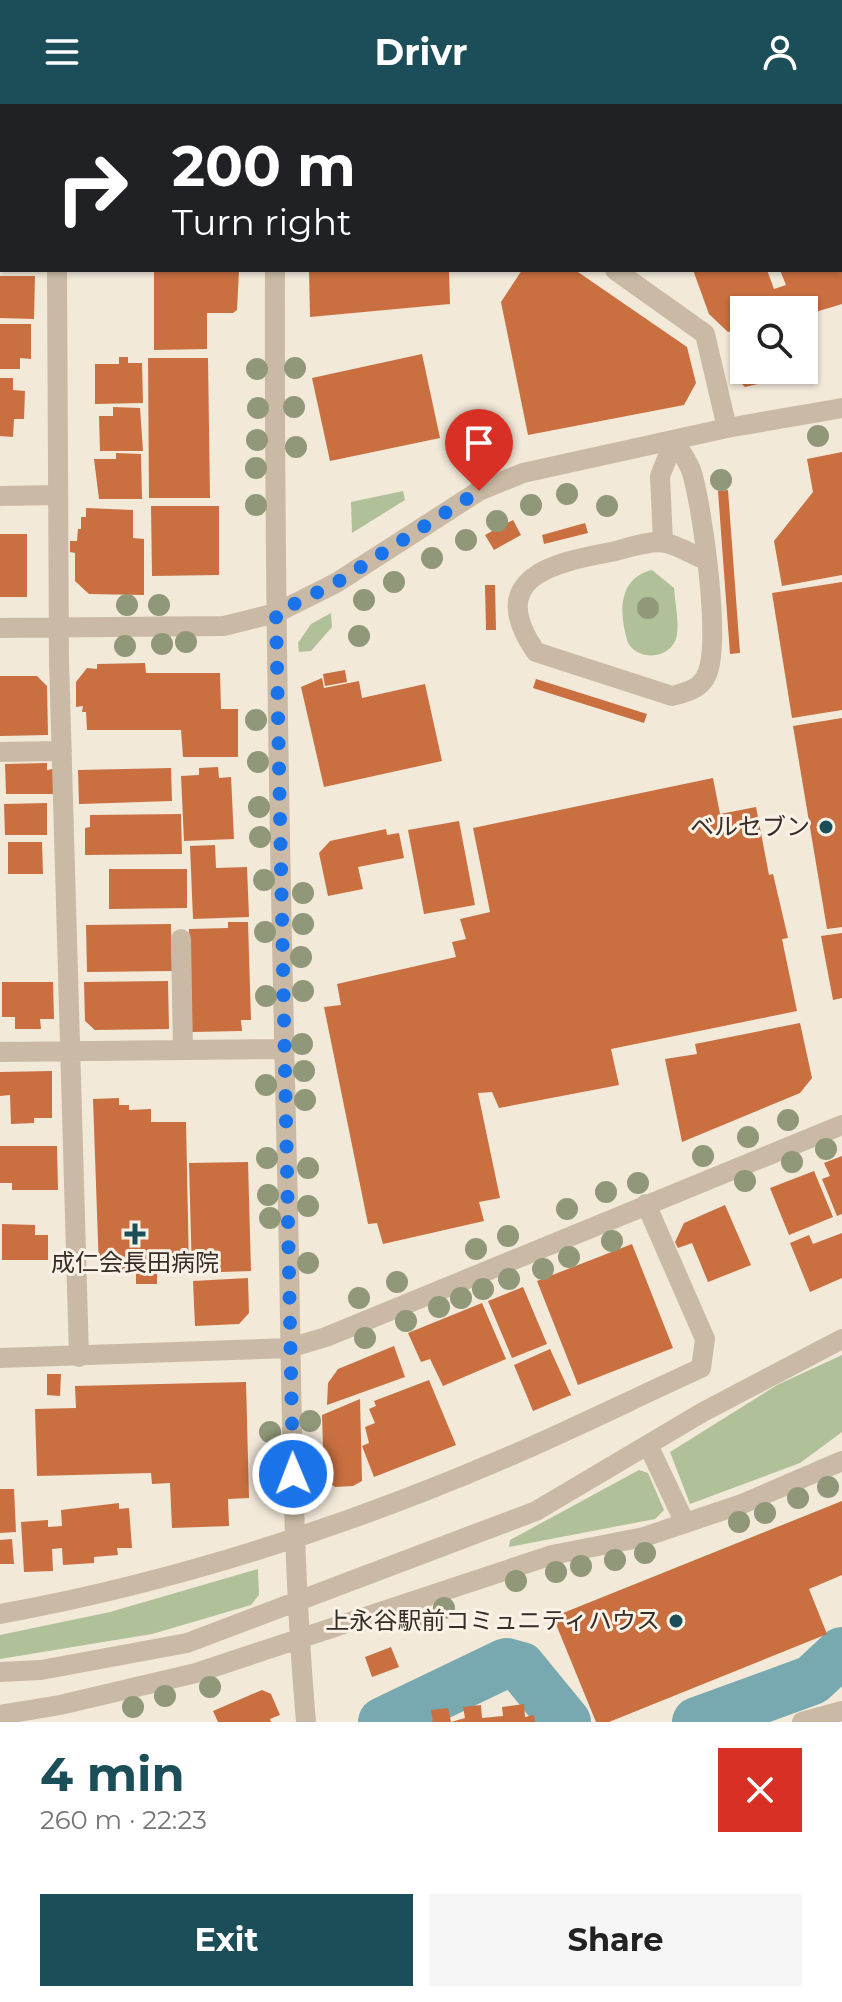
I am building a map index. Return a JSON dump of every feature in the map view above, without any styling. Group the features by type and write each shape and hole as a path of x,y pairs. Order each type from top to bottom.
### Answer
{"street":[{"path":"57,272 59,629 79,1357"},
{"path":"275,272 276,613 289,1348 297,1604 306,1722"},
{"path":"622,272 705,334 727,428"},
{"path":"0,628 224,626 276,613 336,583 494,485 523,473 727,428 842,408"},
{"path":"663,542 660,476 674,441"},
{"path":"674,441 692,470 706,560 713,654 706,677 695,690 672,696 536,652 517,615 520,591 536,573 560,562 663,542 706,560"},
{"path":"0,496 58,495"},
{"path":"0,752 62,751"},
{"path":"181,939 183,1050"},
{"path":"0,1052 285,1049"},
{"path":"0,1358 289,1348 326,1337 842,1125"},
{"path":"0,1614 95,1597 294,1537 501,1460 701,1368 705,1339 646,1204"},
{"path":"0,1672 41,1670 187,1643 297,1604 536,1511 648,1445 842,1339"},
{"path":"648,1445 685,1523"},
{"path":"0,1715 60,1705 196,1673 552,1555 644,1537 742,1504 842,1461"},
{"path":"802,1722 842,1711"}],"green space":[{"path":"403,491 405,500 352,533 351,502"},
{"path":"652,570 674,588 677,634 670,648 663,653 648,655 633,649 628,643 622,610 632,581"},
{"path":"331,613 332,627 311,651 299,652 298,643 311,624"},
{"path":"842,1355 842,1432 800,1463 690,1504 670,1452 777,1385"},
{"path":"639,1470 648,1473 664,1510 655,1519 509,1547 510,1540"},
{"path":"258,1569 259,1595 251,1605 152,1634 0,1659 0,1635 110,1612"}],"building":[{"path":"154,272 239,272 237,310 233,313 207,313 207,349 154,350"},
{"path":"309,272 449,272 450,304 310,317"},
{"path":"521,272 578,272 687,347 696,383 684,405 528,435 501,302"},
{"path":"694,272 768,272 774,289 786,285 781,272 842,272 842,304 818,311 818,296 730,296 728,332 709,314"},
{"path":"0,276 35,276 34,319 0,318"},
{"path":"0,324 31,324 31,359 20,358 20,369 0,369"},
{"path":"422,354 440,438 330,461 312,378"},
{"path":"119,357 128,357 128,363 142,363 143,403 95,404 95,364 119,364"},
{"path":"148,358 208,358 210,498 149,498"},
{"path":"0,378 13,378 13,390 25,391 24,419 14,419 13,437 0,436"},
{"path":"113,407 140,408 143,451 100,451 99,416 113,416"},
{"path":"842,452 842,575 782,586 774,541 813,492 807,459"},
{"path":"116,453 141,454 142,499 99,499 94,459 116,459"},
{"path":"728,490 740,653 730,654 718,491"},
{"path":"151,506 219,506 219,575 152,576"},
{"path":"86,508 133,510 133,538 144,539 144,595 89,594 75,581 75,553 70,552 70,541 77,541 81,517 86,517"},
{"path":"513,520 521,535 494,550 485,535"},
{"path":"585,523 588,533 544,544 542,535"},
{"path":"0,534 27,534 27,597 0,597"},
{"path":"842,582 842,710 792,718 772,593"},
{"path":"485,585 495,585 496,630 486,630"},
{"path":"145,663 146,673 220,673 221,709 238,709 238,757 183,757 181,730 87,730 86,712 82,712 83,706 76,707 76,682 87,668 97,669 97,664"},
{"path":"345,670 347,682 325,686 323,674"},
{"path":"0,676 37,676 47,686 48,735 0,736"},
{"path":"322,678 324,688 359,681 362,698 425,684 442,761 324,787 301,687"},
{"path":"536,679 647,714 644,723 533,688"},
{"name":"ベルセブン","path":"842,718 842,927 827,929 793,726"},
{"path":"47,763 47,770 53,769 53,794 6,794 5,764"},
{"path":"218,767 219,778 231,777 234,839 184,841 181,776 199,775 199,768"},
{"path":"171,768 172,801 79,804 78,770"},
{"path":"713,778 720,814 756,807 769,875 773,874 788,938 782,939 797,1011 611,1049 619,1085 499,1108 492,1092 478,1093 500,1198 479,1202 484,1221 383,1244 377,1223 368,1224 324,1007 341,1005 337,984 456,957 452,942 466,939 460,919 490,912 473,828"},
{"path":"47,803 47,835 5,835 4,804"},
{"path":"181,814 182,854 85,855 85,828 90,827 90,815"},
{"path":"459,821 475,905 424,914 408,830"},
{"path":"386,829 387,835 399,833 404,858 358,867 363,889 328,896 319,853 330,841"},
{"path":"8,842 42,842 43,874 8,874"},
{"path":"215,845 216,868 247,867 249,917 193,919 190,846"},
{"path":"109,869 187,869 187,908 109,909"},
{"path":"228,922 248,922 251,1020 241,1020 242,1031 191,1032 189,929 228,928"},
{"path":"171,924 172,971 87,972 86,925"},
{"path":"842,933 842,998 833,1000 821,936"},
{"path":"168,981 169,1029 95,1030 85,1021 84,982"},
{"path":"2,982 53,982 54,1019 40,1019 41,1029 15,1029 15,1017 2,1017"},
{"path":"800,1023 812,1078 800,1093 682,1142 665,1059 697,1054 695,1044"},
{"path":"52,1071 52,1118 34,1118 34,1123 11,1124 10,1095 0,1096 0,1072"},
{"path":"119,1098 119,1105 129,1105 129,1110 151,1109 151,1122 186,1122 189,1269 157,1269 157,1284 136,1284 136,1270 99,1270 93,1099"},
{"path":"0,1146 57,1146 58,1190 12,1190 12,1183 0,1183"},
{"path":"842,1156 842,1214 837,1216 822,1179 830,1176 824,1163"},
{"path":"248,1162 251,1271 192,1273 189,1163"},
{"path":"814,1171 833,1217 789,1235 770,1188"},
{"path":"725,1205 751,1265 708,1282 692,1243 678,1248 675,1242 684,1223"},
{"path":"2,1224 35,1225 35,1235 48,1235 48,1260 2,1260"},
{"path":"842,1233 842,1278 810,1292 790,1243 809,1235 813,1244"},
{"path":"632,1244 673,1348 578,1385 537,1281"},
{"path":"248,1278 249,1313 239,1324 195,1326 193,1281"},
{"path":"523,1287 547,1344 512,1358 488,1301"},
{"path":"482,1303 506,1359 443,1386 430,1359 421,1362 408,1333"},
{"path":"394,1346 405,1377 327,1405 328,1383 338,1369"},
{"path":"550,1349 571,1395 533,1411 514,1365"},
{"path":"47,1374 61,1374 60,1396 47,1395"},
{"path":"429,1380 456,1445 374,1477 362,1446 369,1443 365,1427 375,1423 369,1409 376,1406 374,1401"},
{"path":"246,1382 249,1498 228,1499 229,1526 172,1528 170,1483 152,1484 151,1473 37,1476 35,1409 76,1408 75,1386"},
{"path":"360,1399 362,1481 353,1486 335,1487 324,1479 322,1415"},
{"path":"0,1489 14,1489 16,1532 0,1533"},
{"path":"842,1501 842,1575 809,1589 827,1634 609,1722 596,1722 553,1617"},
{"path":"119,1503 119,1509 129,1508 132,1548 117,1548 118,1555 94,1557 94,1563 63,1565 62,1548 52,1549 53,1571 24,1572 21,1522 48,1520 48,1527 62,1526 61,1510"},
{"path":"12,1539 14,1564 0,1564 0,1540"},
{"path":"391,1647 399,1667 372,1677 365,1657"},
{"path":"262,1690 271,1694 280,1715 270,1719 271,1722 218,1722 213,1711"},
{"path":"524,1704 525,1717 534,1715 535,1722 451,1722 465,1718 463,1707 481,1705 482,1718 503,1716 502,1707"},
{"path":"448,1708 451,1722 433,1722 431,1710"}],"waterway":[{"path":"697,1722 812,1680 842,1652"},
{"path":"383,1722 506,1663 521,1667 566,1722"}],"place":[{"name":"ベルセブン","path":"826,827"},
{"name":"成仁会長田病院","path":"135,1234"},
{"name":"上永谷駅前コミュニティハウス","path":"676,1621"}],"route":[{"path":"293,1474 276,613 336,583 479,491"}]}
